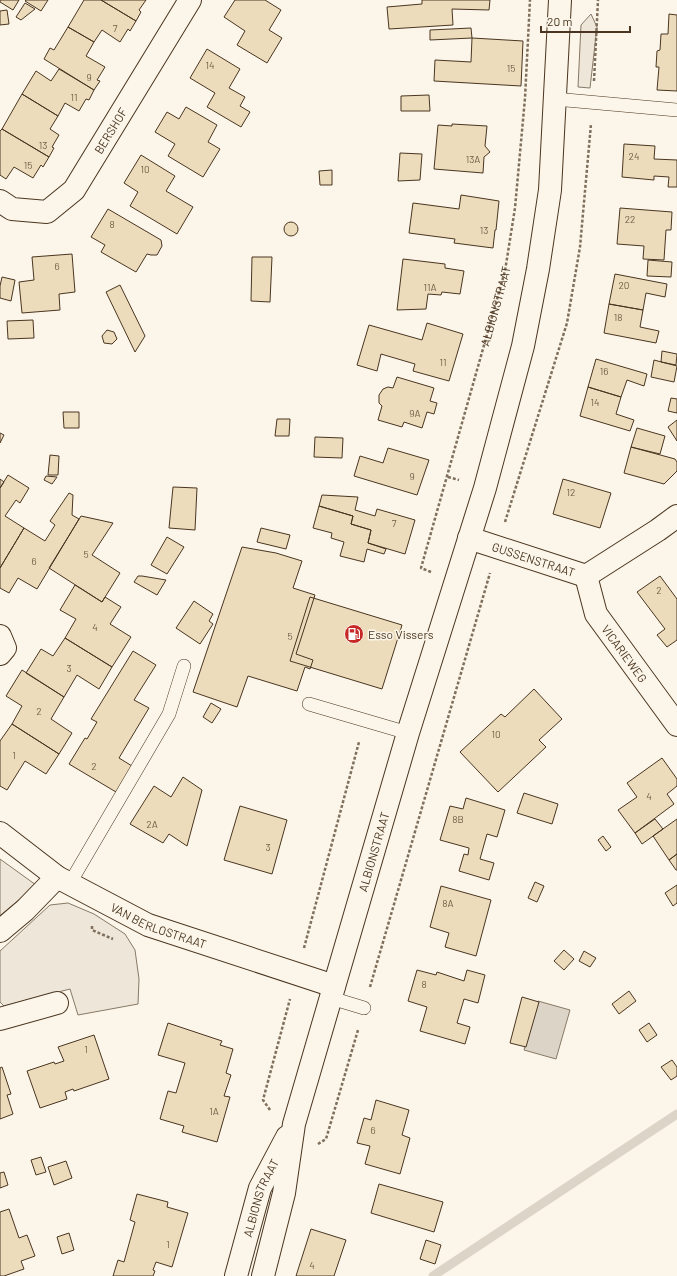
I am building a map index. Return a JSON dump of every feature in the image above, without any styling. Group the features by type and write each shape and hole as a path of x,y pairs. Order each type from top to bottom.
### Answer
{"street":[{"name":"BERSHOF","path":"0,202 12,209 47,212 74,190 190,0"},
{"name":"ALBIONSTRAAT","path":"263,1276 284,1194 294,1124 408,733 485,488 523,346 536,284 550,190 560,0"},
{"name":"GUSSENSTRAAT","path":"469,538 586,576 658,530 677,516"},
{"name":"VICARIEWEG","path":"586,576 596,614 677,725"},
{"path":"0,636 5,648 0,654"},
{"name":"VAN BERLOSTRAAT","path":"0,832 64,880 148,925 296,974 333,992"},
{"path":"0,931 64,880"},
{"path":"0,1019 57,1003"},
{"name":"ALBIONSTRAAT","path":"236,1276 260,1188 294,1124"}],"lane":[{"path":"555,99 677,110"},
{"path":"64,880 169,714 184,666"},
{"path":"309,704 408,733"},
{"path":"333,992 364,1008"}],"path":[{"name":"ALBIONSTRAAT","path":"456,581 421,568 505,271 514,208 525,106 530,0"},
{"path":"270,1110 263,1100 365,720"}],"shaded area":[{"path":"591,14 597,27 590,88 578,87 581,25"},
{"path":"0,859 36,885 0,916"},
{"path":"68,903 94,914 125,934 135,950 139,979 138,1004 78,1015 70,989 4,1006 0,1002 0,951 50,905"},
{"path":"538,1001 570,1010 556,1059 524,1050"}],"building":[{"path":"0,0 19,0 13,10 0,2"},
{"path":"48,0 41,11 25,1"},
{"path":"84,0 101,0 136,21 130,31 128,29 120,42 102,30 94,42 68,27"},
{"path":"101,0 146,0 139,10 141,12 136,21"},
{"path":"235,0 265,0 281,10 269,30 282,38 267,63 237,45 245,31 224,17"},
{"path":"422,0 490,0 489,10 452,9 453,25 389,29 387,7 422,4"},
{"path":"25,3 35,9 21,20 16,17"},
{"path":"7,10 9,24 0,25 0,11"},
{"path":"669,14 677,15 677,91 657,90 659,67 656,67 657,51 660,50 661,34 668,34"},
{"path":"68,27 94,42 86,56 105,67 97,80 100,81 94,90 44,59 50,48 54,50"},
{"path":"471,28 472,38 430,40 430,30"},
{"path":"472,38 523,41 521,86 434,81 435,60 471,62"},
{"path":"207,49 240,69 229,88 245,97 240,106 250,112 241,127 207,107 215,93 190,78"},
{"path":"59,69 94,90 89,100 86,99 79,111 65,103 58,116 22,94 36,71 51,81"},
{"path":"22,94 58,116 50,129 59,135 52,147 54,148 49,157 2,129"},
{"path":"429,95 430,111 401,111 401,96"},
{"path":"186,107 217,125 208,142 220,149 203,177 168,156 175,144 155,132 167,112 179,119"},
{"path":"452,124 487,126 485,146 490,152 484,157 483,173 434,169 438,125 452,126"},
{"path":"2,129 49,157 43,167 41,165 33,178 14,167 6,179 0,175 0,131"},
{"path":"624,144 655,146 654,159 677,160 677,187 668,187 669,177 654,176 654,180 622,177"},
{"path":"400,153 422,154 420,180 398,181"},
{"path":"141,155 175,176 166,191 193,207 177,234 130,206 138,192 124,183"},
{"path":"332,170 332,185 320,185 319,171"},
{"path":"461,195 499,201 493,248 454,243 455,239 409,233 413,203 459,209"},
{"path":"620,208 672,212 671,230 666,230 664,260 643,259 644,246 617,244"},
{"path":"108,209 161,240 162,246 157,255 147,254 136,272 101,252 105,245 91,237"},
{"path":"291,222 296,224 298,229 296,234 291,236 286,234 284,229 286,224"},
{"path":"72,254 75,292 59,294 60,310 22,313 19,282 34,280 32,257"},
{"path":"252,257 272,257 270,302 251,301"},
{"path":"403,259 445,264 445,268 464,271 460,294 442,292 441,295 428,294 426,309 397,310"},
{"path":"648,260 672,262 671,277 647,276"},
{"path":"615,274 667,284 665,297 646,293 643,310 609,304"},
{"path":"2,277 15,280 11,301 0,298"},
{"path":"120,285 145,336 135,352 106,292"},
{"path":"609,304 643,310 640,327 659,331 656,343 604,333"},
{"path":"33,320 34,338 8,339 7,321"},
{"path":"427,323 463,334 449,381 413,371 415,364 381,354 377,371 357,365 369,325 422,340"},
{"path":"107,330 114,332 117,339 112,344 104,343 102,336"},
{"path":"662,351 677,354 676,365 661,362"},
{"path":"596,359 647,374 644,386 627,380 621,397 588,387"},
{"path":"654,360 677,366 674,382 651,377"},
{"path":"397,377 434,388 430,401 437,403 434,414 427,412 422,428 404,422 402,427 378,420 382,406 379,403 379,395 383,389 388,387 393,388"},
{"path":"588,387 621,397 616,414 634,420 630,431 580,416"},
{"path":"671,398 677,399 677,413 668,411"},
{"path":"63,412 79,412 79,428 64,428"},
{"path":"277,419 290,419 289,436 275,436"},
{"path":"677,420 677,441 668,427"},
{"path":"637,428 665,436 660,454 631,447"},
{"path":"0,433 4,435 0,443"},
{"path":"315,437 343,438 342,458 314,457"},
{"path":"631,447 675,459 677,462 677,471 664,484 624,473"},
{"path":"388,448 429,460 417,495 354,476 360,456 383,463"},
{"path":"50,455 59,456 58,475 48,475"},
{"path":"8,475 29,488 20,503 16,500 5,516 24,528 0,568 0,488"},
{"path":"46,476 57,477 52,484 44,480"},
{"path":"0,479 4,482 0,488"},
{"path":"563,479 611,493 600,528 553,514"},
{"path":"173,487 197,488 195,530 169,528"},
{"path":"69,493 73,495 72,515 79,519 37,589 18,578 9,593 0,588 0,568 24,528 45,541 55,525 50,521"},
{"path":"322,495 358,497 355,510 375,516 377,509 415,520 405,554 368,543 371,530 351,524 353,516 319,506"},
{"path":"319,506 353,516 351,524 371,530 368,543 386,549 384,554 367,549 364,562 340,556 344,542 331,538 332,533 313,528"},
{"path":"81,516 113,523 92,555 120,573 102,602 49,568"},
{"path":"261,528 290,535 286,549 257,542"},
{"path":"167,537 184,547 167,574 151,565"},
{"path":"242,547 276,553 302,561 293,588 315,595 296,654 313,660 310,669 305,667 297,691 248,676 237,707 193,692"},
{"path":"138,576 166,580 157,595 134,582"},
{"path":"660,576 677,599 677,640 667,647 657,635 665,629 637,592"},
{"path":"75,585 102,602 105,597 121,607 110,624 131,637 112,667 65,638 76,619 60,610"},
{"path":"310,597 402,625 382,689 290,661"},
{"path":"194,601 213,614 209,621 213,624 200,644 176,628"},
{"path":"65,638 112,667 99,689 77,675 64,697 26,673 41,649 53,656"},
{"path":"133,651 156,665 134,700 149,708 119,758 132,766 116,792 69,764 97,722 91,719"},
{"path":"22,670 64,697 51,719 72,733 59,754 12,724 22,706 6,696"},
{"path":"534,689 562,719 539,740 546,747 498,792 460,752 501,714 505,717"},
{"path":"211,703 221,709 212,723 203,717"},
{"path":"12,724 59,754 46,774 25,761 7,790 0,786 0,741"},
{"path":"662,758 677,779 677,786 667,794 674,804 635,833 618,810 637,797 627,783"},
{"path":"183,777 202,790 187,846 169,834 163,843 130,824 154,786 171,797"},
{"path":"524,793 558,804 552,824 517,813"},
{"path":"466,798 505,810 497,837 487,834 480,859 494,863 489,880 459,871 464,854 468,855 469,848 440,840 450,806 463,809"},
{"path":"240,806 287,820 272,874 224,860"},
{"path":"655,819 663,829 642,844 635,833"},
{"path":"677,819 677,854 669,860 653,836"},
{"path":"603,836 611,847 606,851 598,840"},
{"path":"677,854 677,870 676,870 669,860"},
{"path":"535,882 544,886 537,902 528,898"},
{"path":"677,885 677,903 673,906 665,893"},
{"path":"441,886 491,900 476,956 445,947 449,933 430,927"},
{"path":"564,950 574,959 564,970 554,961"},
{"path":"584,951 596,958 590,967 579,961"},
{"path":"417,970 436,975 437,972 464,981 467,970 485,975 478,1003 464,999 457,1023 470,1027 465,1044 420,1031 427,1007 408,1001"},
{"path":"629,991 636,1001 619,1014 612,1004"},
{"path":"522,997 539,1002 526,1047 510,1043"},
{"path":"168,1023 222,1041 220,1045 233,1049 226,1073 231,1075 224,1096 230,1097 217,1142 182,1132 184,1126 160,1119 168,1091 176,1093 185,1063 158,1055"},
{"path":"649,1023 657,1035 647,1042 639,1030"},
{"path":"94,1035 109,1079 74,1091 73,1089 65,1092 67,1099 40,1108 27,1071 54,1062 55,1064 64,1061 58,1047"},
{"path":"672,1060 677,1067 677,1076 671,1080 661,1067"},
{"path":"2,1067 11,1094 7,1095 13,1114 0,1119 0,1068"},
{"path":"376,1100 409,1110 402,1135 410,1138 400,1174 365,1164 370,1146 357,1143 364,1118 371,1120"},
{"path":"41,1157 46,1172 36,1175 31,1160"},
{"path":"66,1161 72,1178 54,1185 48,1167"},
{"path":"4,1172 8,1185 0,1188 0,1173"},
{"path":"379,1184 443,1202 434,1232 371,1213"},
{"path":"137,1194 168,1202 167,1207 188,1213 172,1267 156,1262 153,1270 155,1271 153,1276 113,1276 118,1260 124,1262 135,1222 130,1220"},
{"path":"9,1209 19,1238 27,1235 35,1256 21,1261 24,1269 0,1276 0,1212"},
{"path":"311,1229 346,1240 334,1276 296,1276"},
{"path":"69,1233 74,1250 62,1254 57,1237"},
{"path":"426,1240 441,1245 435,1264 420,1259"}],"waterway":[{"path":"433,1276 677,1114"}],"place":[{"name":"Esso Vissers","path":"354,634"}]}
